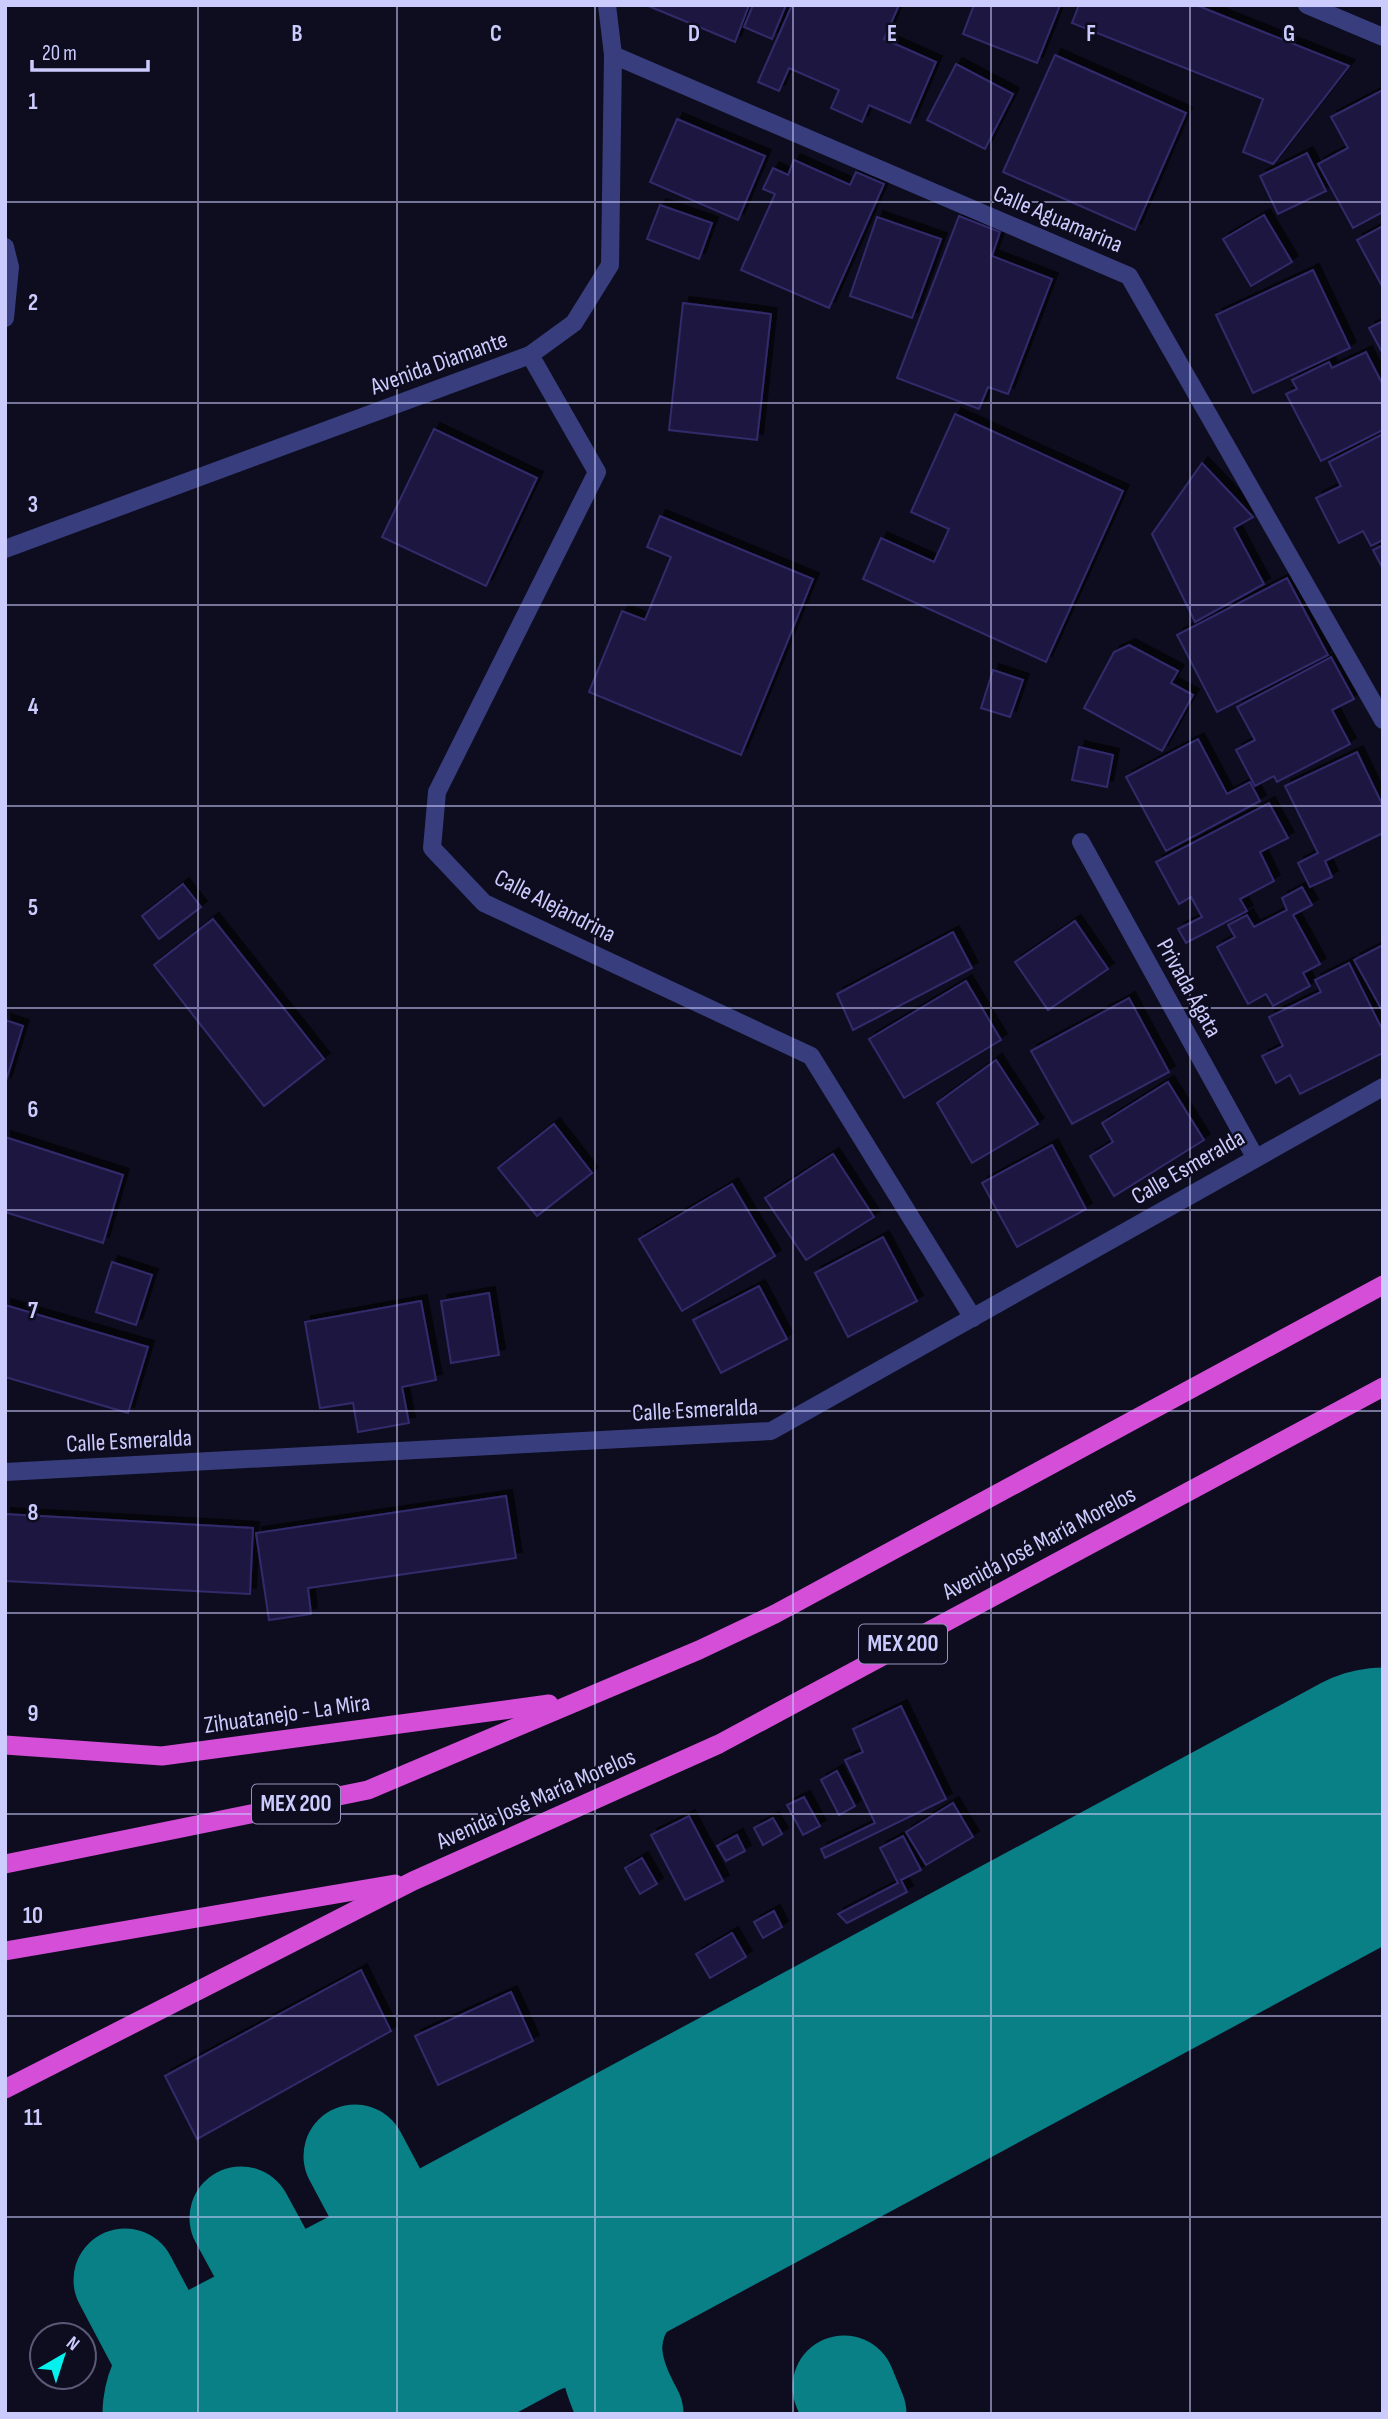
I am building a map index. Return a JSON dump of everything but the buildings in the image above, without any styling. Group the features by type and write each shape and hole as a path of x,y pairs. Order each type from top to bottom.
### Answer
{"highway":[{"name":"MEX 200","path":"5,1864 368,1790 699,1650 775,1614 1383,1285"},
{"name":"Avenida José María Morelos","path":"413,1881 719,1744 1383,1387"},
{"name":"Zihuatanejo - La Mira","path":"5,1745 162,1756 574,1701"},
{"name":"MEX 200","path":"5,2089 413,1881"},
{"path":"5,1951 413,1881"}],"street":[{"name":"Avenida Diamante","path":"5,549 530,355 574,323 610,265 613,55 607,5"},
{"path":"1307,5 1383,37"},
{"name":"Calle Aguamarina","path":"613,55 1129,276 1383,720"},
{"path":"5,247 10,267 5,318"},
{"name":"Calle Alejandrina","path":"530,355 597,472 436,792 432,848 484,903 811,1056 974,1318"},
{"name":"Privada Ágata","path":"1081,842 1255,1157"},
{"name":"Calle Esmeralda","path":"5,1472 771,1431 1383,1087"}],"taxiway":[{"path":"355,2156 436,2308 449,2323 462,2334 477,2341 509,2347 543,2341 561,2334"},
{"path":"241,2218 322,2367 334,2381 358,2401 370,2407 399,2410 434,2404"},
{"path":"125,2280 196,2414"},
{"path":"631,2292 615,2323 611,2352 617,2382 632,2414"},
{"path":"844,2387 855,2414"}],"runway":[{"path":"233,2414 436,2308 1383,1798"}]}
